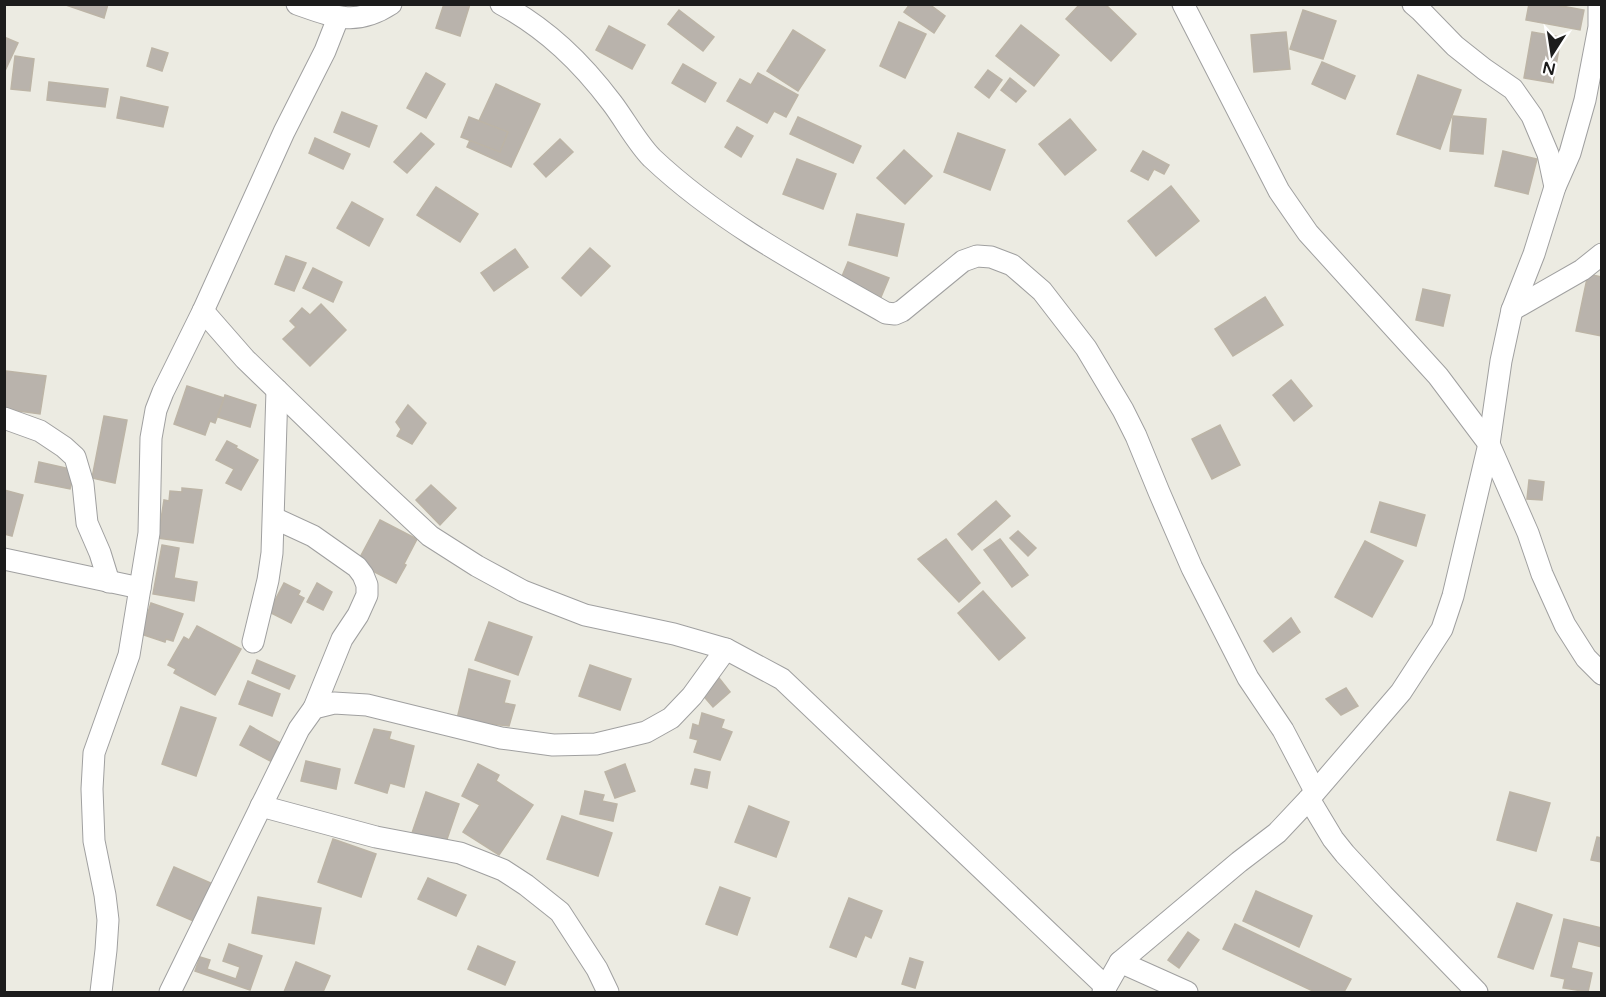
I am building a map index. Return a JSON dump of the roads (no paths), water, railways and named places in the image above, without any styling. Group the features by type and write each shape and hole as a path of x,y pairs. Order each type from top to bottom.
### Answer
{"street":[{"path":"297,4 338,18 362,18 378,13 391,4"},
{"path":"501,4 552,37 583,68 612,103 649,155 696,196 803,266 886,313 895,314 902,311 963,261 977,256 991,257 1012,265 1042,291 1086,348 1123,410 1192,568 1248,678 1283,730 1333,839 1477,993"},
{"path":"1183,4 1279,191 1308,233 1438,376 1489,444 1565,625 1586,658 1602,675"},
{"path":"1413,4 1455,46 1513,89 1532,116 1544,144 1555,187"},
{"path":"203,311 245,359 430,536 477,566 523,591 585,615 674,634 726,649 782,679 1105,990 1120,962 1277,833 1331,775 1401,692 1442,629 1453,596 1489,444 1501,361 1512,310 1534,254 1555,187 1570,153 1585,100 1600,28 1599,4"},
{"path":"101,993 108,920 94,841 92,789 94,753 129,655 149,532 151,438 156,410 284,132 314,74 338,18"},
{"path":"1512,310 1582,270 1602,254"},
{"path":"253,642 272,553 277,390"},
{"path":"4,418 40,431 75,457 83,484 87,523 109,582"},
{"path":"170,993 299,729 314,708 342,639 358,615 367,595 367,585 357,567 313,536 274,518"},
{"path":"4,559 140,588"},
{"path":"314,708 334,703 367,705 501,738 553,746 596,744 646,732 671,718 692,696 726,649"},
{"path":"261,806 376,837 460,853 503,870 560,912 597,969 608,993"},
{"path":"1120,962 1187,993"}]}
